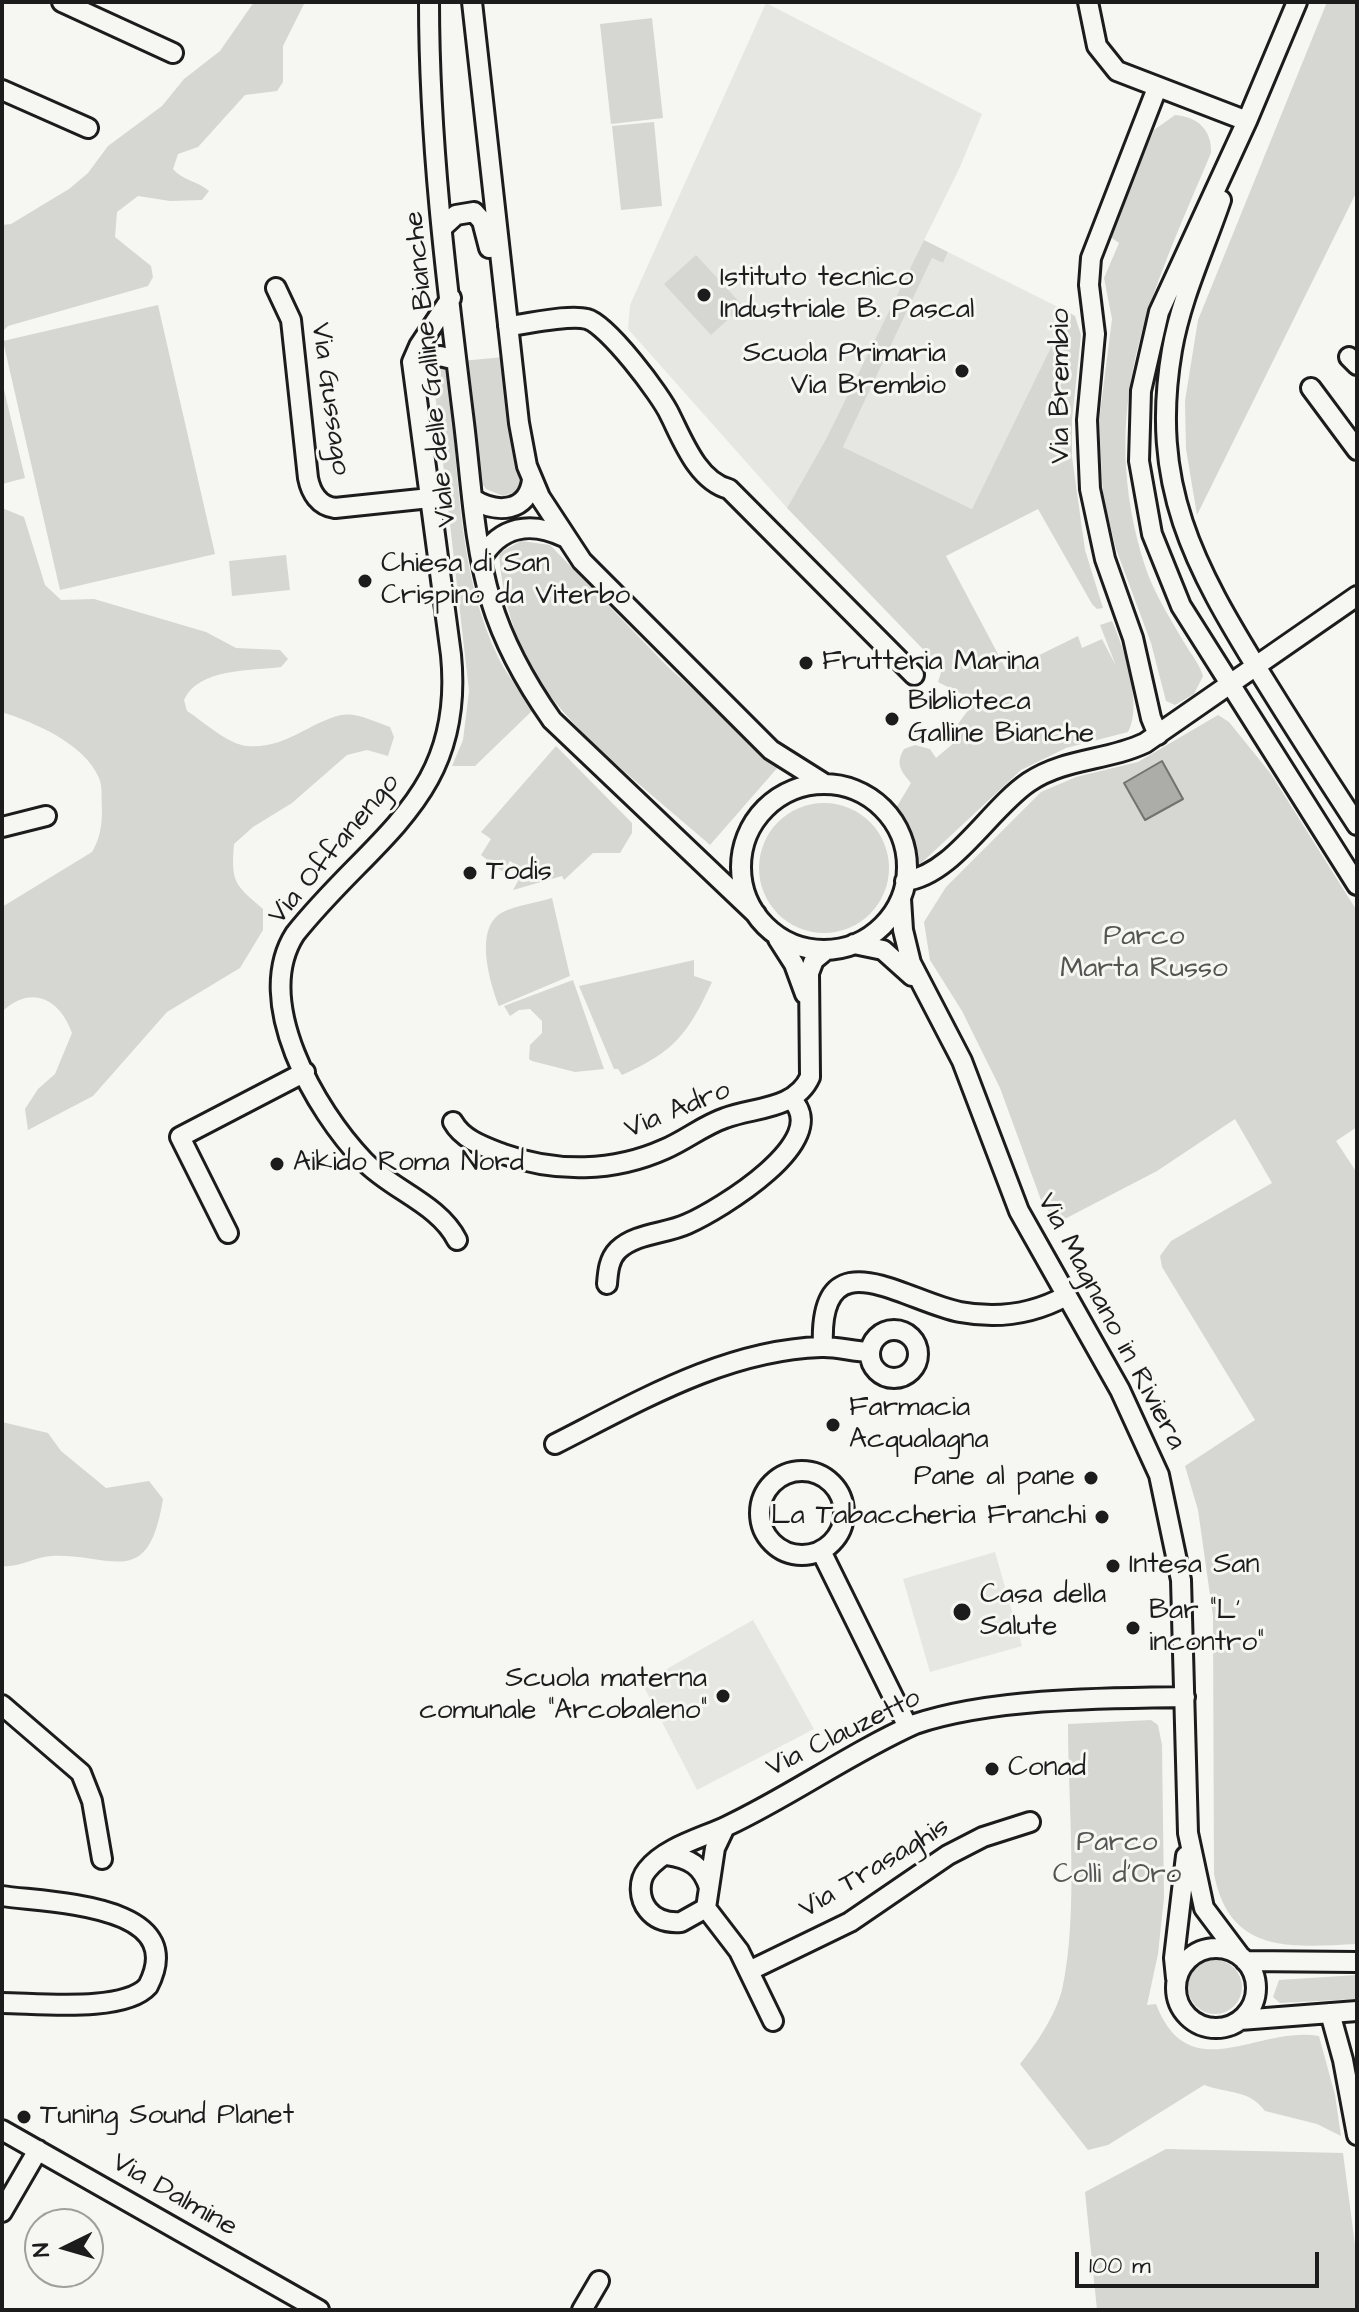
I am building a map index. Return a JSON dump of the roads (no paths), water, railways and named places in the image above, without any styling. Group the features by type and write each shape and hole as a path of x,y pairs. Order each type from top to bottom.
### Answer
{"street":[{"path":"62,2 173,53"},
{"name":"Viale delle Galline Bianche","path":"429,2 432,107 456,360 481,559 506,642 552,720 756,914"},
{"path":"472,2 519,423 532,480 564,537 593,573 765,744 794,767 825,784 862,793 891,818 903,847 903,890"},
{"path":"1088,2 1097,46 1108,63 1133,80 1247,121"},
{"path":"1297,2 1247,121 1162,303 1144,370 1139,419 1143,490 1160,557 1190,622 1357,885"},
{"name":"Via Brembio","path":"1157,88 1095,244 1089,276 1095,327 1087,407 1090,489 1102,547 1136,646 1147,701 1158,735"},
{"path":"2,90 88,128"},
{"path":"1247,121 1179,321 1168,379 1167,422 1173,487 1187,538 1218,606 1349,799 1357,825"},
{"path":"444,226 466,211 477,215 493,267 503,283"},
{"name":"Via Gussago","path":"276,288 291,320 308,478 315,497 335,508 430,498"},
{"name":"Via Offanengo","path":"451,298 413,357 454,682 450,733 420,796 304,923 288,947 280,976 280,1003 305,1072 335,1126 364,1161 407,1196 448,1222 457,1240"},
{"path":"508,326 586,318 604,327 669,413 681,445 717,486 729,489 914,675"},
{"path":"417,388 426,362 440,356 456,360"},
{"path":"1311,388 1357,450"},
{"path":"473,499 490,508 511,507 527,497 532,480"},
{"path":"481,559 501,536 524,526 564,537"},
{"path":"771,931 796,946 825,951 854,944 882,928 903,890 938,868 1000,805 1035,778 1073,762 1133,749 1158,735 1357,596"},
{"path":"809,1013 794,964 756,914 745,890 742,854 749,833 761,814 777,799 803,787 825,784"},
{"path":"2,827 46,816"},
{"name":"Via Magnano in Riviera","path":"903,890 906,945 927,996 962,1061 1019,1211 1131,1411 1159,1475 1180,1567 1185,1697 1188,1833 1174,1958 1176,1978"},
{"name":"Via Magnano in Riviera","path":"854,944 875,947 891,954 927,996"},
{"path":"607,1284 610,1263 624,1246 709,1213 755,1181 788,1152 799,1137 802,1124 799,1108 791,1099 810,1077 810,968 825,951"},
{"path":"228,1233 180,1137 305,1072"},
{"name":"Via Adro","path":"453,1122 466,1137 510,1156 560,1167 594,1167 651,1155 725,1118 791,1099"},
{"path":"823,1346 823,1320 828,1302 840,1288 857,1282 883,1283 944,1308 972,1314 1027,1313 1066,1296"},
{"path":"555,1444 714,1368 750,1358 823,1346 870,1352"},
{"path":"808,1472 820,1476 839,1494 843,1506 839,1532 821,1551 793,1554 769,1539 762,1526 763,1497 782,1476 808,1472"},
{"path":"821,1551 908,1727"},
{"name":"Via Clauzetto","path":"706,1908 681,1922 661,1920 648,1911 641,1897 644,1876 654,1863 697,1836 725,1827 908,1727 946,1715 1024,1704 1185,1697"},
{"path":"2,1705 81,1773 92,1801 102,1859"},
{"name":"Via Trasaghis","path":"751,1970 850,1922 948,1855 983,1837 1030,1822"},
{"path":"725,1827 715,1848 706,1908 751,1970 773,2021"},
{"name":"Via Magnano in Riviera","path":"1188,1833 1204,1908 1243,1959"},
{"path":"667,1855 696,1864 706,1877 709,1888"},
{"path":"2,1896 125,1917 145,1932 155,1960 148,1986 128,1999 91,2003 2,2003"},
{"path":"1357,1962 1243,1959 1221,1949 1205,1950 1190,1958 1176,1978 1177,1998 1194,2022 1213,2028 1240,2020 1357,2011"},
{"path":"1240,2020 1252,2005 1255,1994 1253,1974 1243,1959"},
{"path":"1330,2013 1343,2060 1357,2135"},
{"name":"Via Dalmine","path":"2,2130 319,2310"},
{"path":"2,2212 38,2150"},
{"path":"582,2310 599,2281"}],"place":[{"name":"Istituto tecnico Industriale B. Pascal","path":"704,295"},
{"name":"Scuola Primaria Via Brembio","path":"962,371"},
{"name":"Chiesa di San Crispino da Viterbo","path":"365,581"},
{"name":"Frutteria Marina","path":"806,663"},
{"name":"Biblioteca Galline Bianche","path":"892,719"},
{"name":"Todis","path":"470,873"},
{"name":"Aikido Roma Nord","path":"277,1164"},
{"name":"Farmacia Acqualagna","path":"833,1425"},
{"name":"Pane al pane","path":"1091,1478"},
{"name":"La Tabaccheria Franchi","path":"1102,1517"},
{"name":"Intesa San","path":"1113,1566"},
{"name":"Casa della Salute","path":"962,1612"},
{"name":"Bar \"L' incontro\"","path":"1133,1628"},
{"name":"Scuola materna comunale \"Arcobaleno\"","path":"723,1696"},
{"name":"Conad","path":"992,1769"},
{"name":"Tuning Sound Planet","path":"24,2117"}],"park label":[{"name":"Parco Marta Russo","path":"1144,954"},
{"name":"Parco Colli d'Oro","path":"1117,1860"}]}
